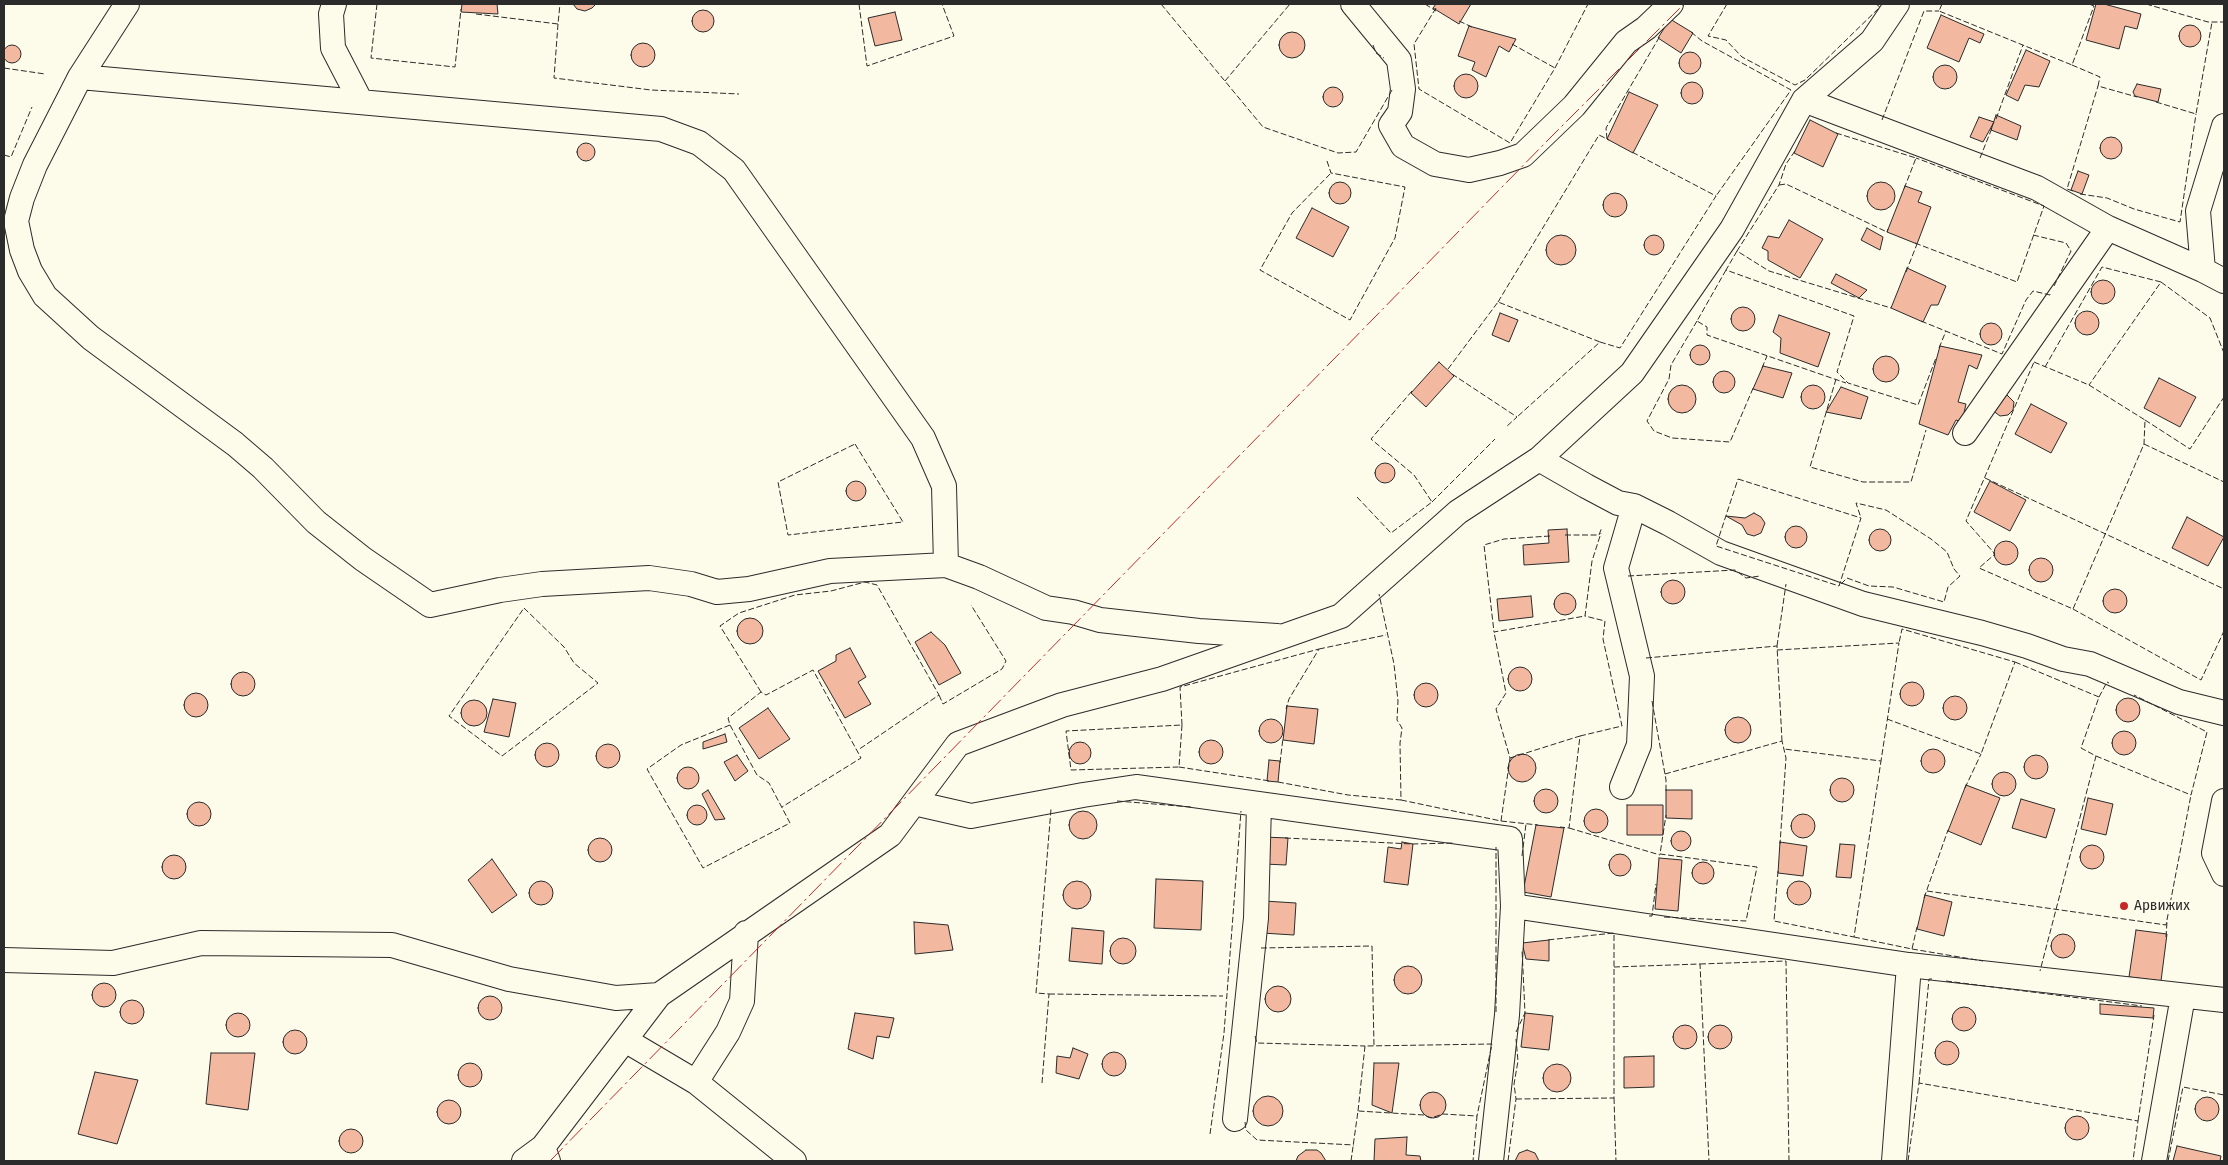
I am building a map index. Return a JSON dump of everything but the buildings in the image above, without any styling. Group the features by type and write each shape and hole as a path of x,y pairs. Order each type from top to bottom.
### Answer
{"street":[{"path":"127,4 80,77 35,165 16,221 22,250 30,271 44,296 91,338 235,444 263,468 316,522 370,564 430,605 500,590 542,584 649,578 690,584 717,592 749,589 830,571 946,565 979,577 1046,608 1073,612 1109,622 1277,636 1341,616"},
{"path":"334,4 331,14 333,48 360,102"},
{"path":"1353,4 1374,32 1399,60 1403,89 1400,112 1391,125 1403,146 1435,164 1468,170 1500,163 1523,155 1574,106 1626,42 1646,28 1671,4"},
{"path":"524,1161 545,1154 659,995 890,835 958,744 1062,705 1162,679 1341,616 1458,512 1539,459 1632,373 1732,229 1804,100 1872,41 1897,4"},
{"path":"80,77 661,130 699,143 734,170 923,438 944,486 946,565"},
{"path":"1804,100 2037,188 2108,228 2224,281"},
{"path":"2203,270 2198,211 2224,126"},
{"path":"1965,433 2108,228"},
{"path":"1539,459 1610,498 1634,506 1721,553 1810,584 1838,596 2027,646 2062,659 2090,664 2179,702 2224,714"},
{"path":"1622,787 1639,745 1642,676 1616,568 1634,506"},
{"path":"914,803 971,816 1136,787 1510,839 1513,906 1507,1015 1491,1161"},
{"path":"2224,801 2214,853 2224,874"},
{"path":"1235,1119 1256,918 1259,805"},
{"path":"1513,906 1909,965 2224,1000"},
{"path":"696,1082 728,1032 742,1001 746,933"},
{"path":"4,960 113,962 201,943 392,945 509,979 616,998 659,995"},
{"path":"1894,1161 1909,965"},
{"path":"2154,1161 2183,996"},
{"path":"625,1040 696,1082 794,1161"}],"fence":[{"path":"377,4 371,58 455,67 461,9"},
{"path":"476,14 558,24 560,4"},
{"path":"859,4 867,66 954,36 942,4"},
{"path":"1161,4 1263,127 1338,153 1356,152 1392,90"},
{"path":"1225,81 1290,4"},
{"path":"1425,4 1436,11"},
{"path":"1436,8 1414,44 1419,89 1510,143 1555,68 1588,4"},
{"path":"1727,4 1708,36 1726,40 1742,57 1795,85 1805,80 1880,7 1876,4"},
{"path":"1942,4 1939,11 2072,65 2094,6 2089,4"},
{"path":"2146,4 2208,22 2224,22"},
{"path":"1882,120 1924,11 1939,11"},
{"path":"1459,21 1472,27"},
{"path":"2156,102 2196,114 2212,22"},
{"path":"558,24 554,78 651,90 739,94"},
{"path":"1691,32 1702,41 1791,90 1716,196"},
{"path":"1607,139 1606,128 1660,36"},
{"path":"1512,44 1555,68"},
{"path":"1373,45 1376,53 1384,58"},
{"path":"1996,119 2023,45"},
{"path":"2072,65 2100,77 2098,86 2137,97"},
{"path":"4,68 45,74"},
{"path":"2073,191 2067,189 2098,86"},
{"path":"4,155 11,157 32,107"},
{"path":"2080,194 2107,198 2134,209 2180,222 2196,114"},
{"path":"1980,158 1992,128"},
{"path":"1836,133 1916,158 1904,189"},
{"path":"1498,302 1599,135 1609,140"},
{"path":"1795,151 1786,164 1779,185 1737,251 1769,271 1891,308"},
{"path":"1600,342 1620,348 1716,196 1632,152"},
{"path":"1915,243 2017,282 2044,206 1916,158"},
{"path":"1327,161 1331,173 1405,187 1395,238 1350,320 1260,270 1292,213 1331,173"},
{"path":"1779,185 1786,184 1887,232 1888,229"},
{"path":"2033,235 2066,243 2071,251 2054,286"},
{"path":"1906,272 1917,244"},
{"path":"1737,251 1726,270 1854,316 1837,372 1848,383 1918,405 1936,358"},
{"path":"2045,367 2102,267 2161,282 2089,385"},
{"path":"1726,270 1697,321 1707,327 1707,335 1846,383"},
{"path":"2161,282 2210,318 2224,353"},
{"path":"1921,321 2002,354 2026,300 2033,291 2050,295 2051,293"},
{"path":"1448,369 1498,302 1600,342 1517,417"},
{"path":"1697,321 1671,365 1669,379 1647,421 1654,431 1672,438 1730,442 1754,386"},
{"path":"1939,348 1946,331"},
{"path":"1762,368 1767,356"},
{"path":"2034,362 2089,385 2145,420 2144,444 2073,609 1979,568 1995,554 1966,521 2034,362"},
{"path":"1452,374 1517,417 1506,427"},
{"path":"1836,379 1810,467 1863,482 1911,482 1926,430"},
{"path":"1357,497 1391,533 1432,502 1414,475 1371,439 1412,391"},
{"path":"2145,420 2190,449 2224,397"},
{"path":"1432,502 1495,439"},
{"path":"855,444 903,522 788,535 778,482 855,444"},
{"path":"2144,444 2224,482"},
{"path":"1985,478 2224,589"},
{"path":"1738,479 1861,518 1839,586 1716,546 1738,479"},
{"path":"1841,584 1847,578 1869,586 1893,587 1944,602 1948,587 1960,576 1954,569 1947,552 1931,539 1886,510 1856,503 1861,518"},
{"path":"1565,535 1599,535 1602,527"},
{"path":"1580,736 1622,726 1603,639 1605,621 1585,616 1592,561 1601,533"},
{"path":"1550,536 1504,539 1484,545 1494,632 1585,616"},
{"path":"1628,576 1735,570 1746,578 1760,576"},
{"path":"761,692 720,626 739,613 795,595 831,591 865,582 877,585 939,695 858,750"},
{"path":"1777,646 1786,584"},
{"path":"1278,782 1348,795 1401,800 1400,743 1402,728 1397,720 1398,701 1394,664 1379,594"},
{"path":"939,695 943,704 1002,669 1006,661 971,605"},
{"path":"524,608 564,647 574,663 598,683 502,756 449,716 524,608"},
{"path":"2073,609 2201,680 2224,631"},
{"path":"1887,719 1981,754 2015,662 1902,629 1899,643"},
{"path":"1401,800 1501,821 1510,758 1496,709 1506,693 1494,632"},
{"path":"1319,649 1386,635"},
{"path":"1777,650 1899,643 1881,761 1784,749"},
{"path":"1646,658 1777,646 1782,741"},
{"path":"1182,725 1180,687 1319,649 1289,699 1286,709"},
{"path":"2015,662 2099,697 2081,748 2096,756 2040,971"},
{"path":"730,725 681,745 647,769 703,868 790,823 769,783 757,775 728,718 761,692 766,695 813,670 861,758 782,807"},
{"path":"2099,697 2107,682 2109,683"},
{"path":"2096,756 2191,795 2207,732 2134,695"},
{"path":"1652,701 1666,780 1666,792"},
{"path":"1182,725 1179,767 1071,770 1066,731 1182,725"},
{"path":"1510,758 1580,736 1569,828 1560,827"},
{"path":"1280,763 1283,738"},
{"path":"1665,774 1782,741 1786,758 1780,844"},
{"path":"1965,788 1981,754"},
{"path":"1778,871 1774,921 1854,937 1881,761"},
{"path":"1179,767 1270,781"},
{"path":"1927,891 2166,925 2191,795"},
{"path":"1117,801 1191,807"},
{"path":"1042,1083 1049,994 1036,993 1051,809"},
{"path":"1210,1134 1224,1033 1241,811"},
{"path":"1664,917 1746,921 1757,867 1660,854 1666,815"},
{"path":"1501,821 1538,825"},
{"path":"1522,856 1526,824"},
{"path":"1569,828 1660,855"},
{"path":"1924,898 1948,830"},
{"path":"1285,838 1413,844 1455,843"},
{"path":"1496,847 1496,1012"},
{"path":"1649,916 1652,916 1656,884"},
{"path":"2166,937 2167,922"},
{"path":"1854,937 1912,949 1917,927"},
{"path":"1516,1099 1614,1098 1614,933 1547,940"},
{"path":"1261,948 1372,946 1374,1046"},
{"path":"1516,1032 1525,1013 1522,949"},
{"path":"1912,949 1983,961"},
{"path":"1700,964 1786,961 1789,1161"},
{"path":"1614,967 1700,964 1709,1161"},
{"path":"1919,1083 1929,979 1932,979"},
{"path":"1946,981 2142,1006"},
{"path":"1049,994 1223,996"},
{"path":"2138,1121 2154,1015"},
{"path":"1255,1036 1257,1043 1365,1046"},
{"path":"1508,1161 1516,1099 1514,1084 1518,1061 1516,1039"},
{"path":"1358,1111 1365,1046 1492,1044 1477,1116"},
{"path":"1908,1161 1919,1083 2138,1121 2133,1161"},
{"path":"2168,1161 2183,1087 2224,1095"},
{"path":"1614,1098 1616,1161"},
{"path":"1351,1161 1358,1111 1424,1115 1431,1118 1443,1114 1477,1116 1473,1161"},
{"path":"1245,1122 1246,1130 1257,1140 1354,1145"}],"power":[{"path":"550,1161 1548,140 1684,4"}],"place":[{"name":"Арвижих","path":"2124,906"}]}
